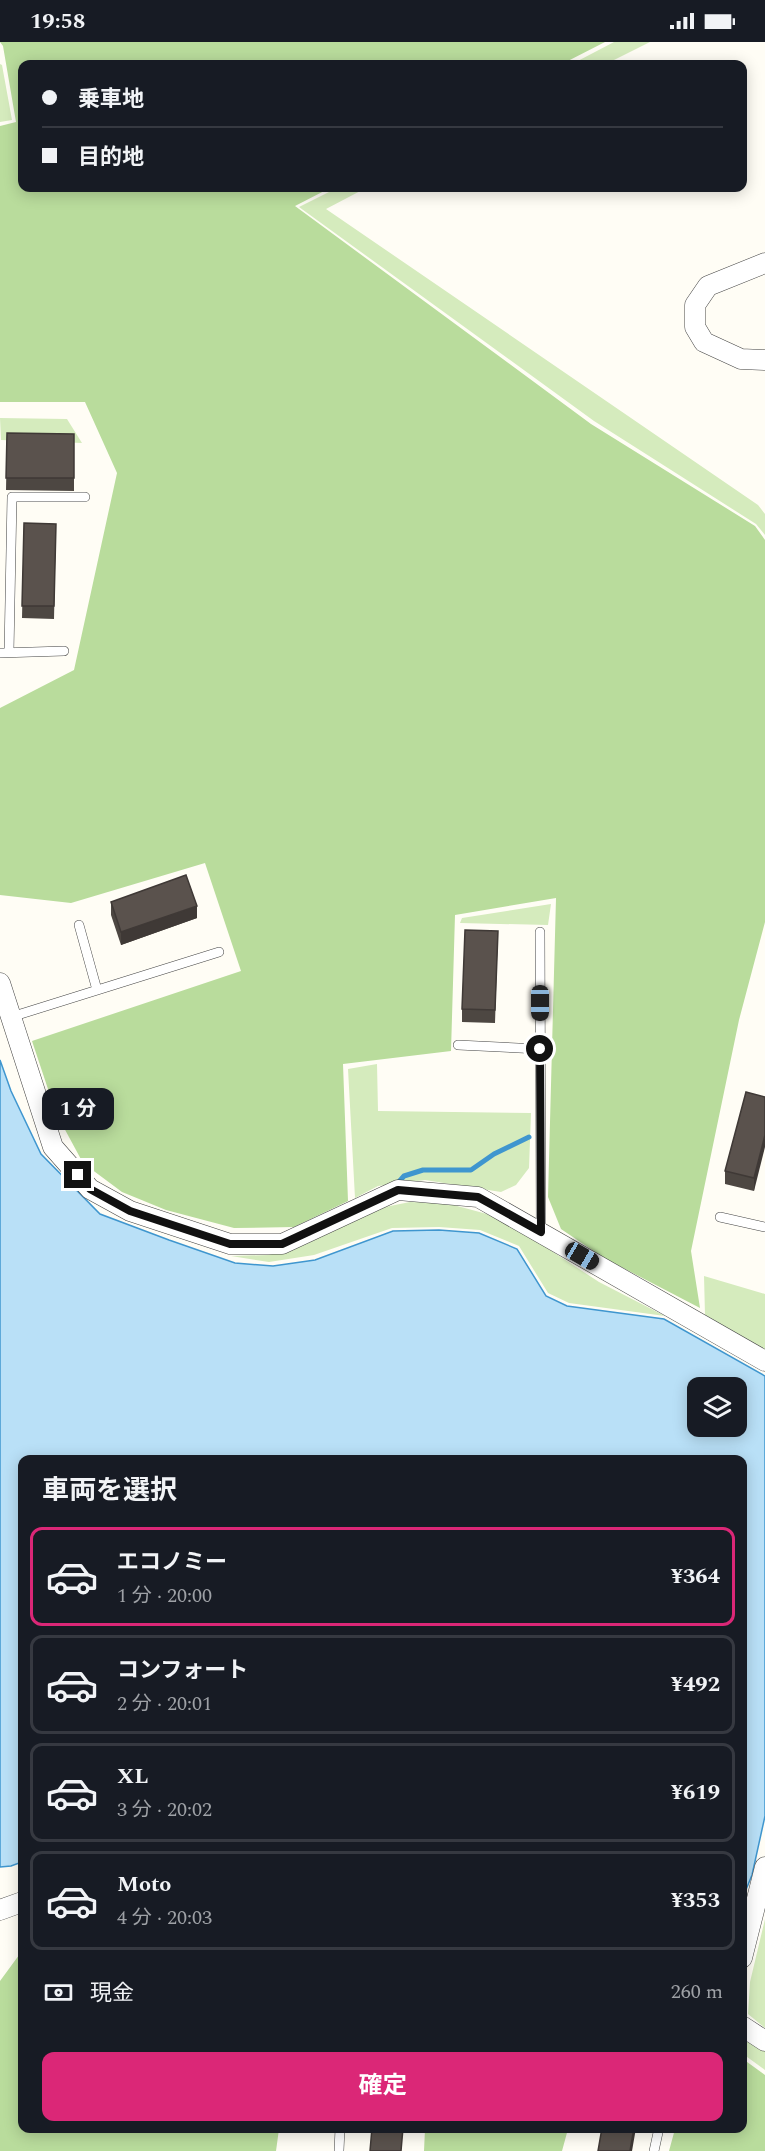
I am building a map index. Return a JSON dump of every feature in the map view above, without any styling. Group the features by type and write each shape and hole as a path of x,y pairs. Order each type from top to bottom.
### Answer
{"street":[{"path":"765,263 708,286 695,304 695,327 704,342 741,359 765,360"},
{"path":"0,982 52,1147 90,1189 130,1211 230,1244 282,1244 398,1190 478,1197 765,1361"},
{"path":"747,1938 765,1867"},
{"path":"0,1910 18,1903"},
{"path":"747,2029 765,2041"}],"lane":[{"path":"64,651 5,652 12,497 85,497"},
{"path":"79,925 97,990"},
{"path":"540,932 541,1232"},
{"path":"11,1017 219,952"},
{"path":"458,1045 540,1049"},
{"path":"720,1217 765,1227"},
{"path":"339,2151 340,2133"},
{"path":"654,2151 658,2133"}],"green space":[{"path":"0,42 605,42 570,60 18,60 18,192 322,192 295,206 591,424 755,526 765,540 765,922 739,1020 691,1251 700,1308 604,1258 561,1229 548,1197 556,898 455,915 451,1051 343,1064 348,1201 294,1227 234,1228 166,1210 122,1192 83,1163 56,1113 32,1041 241,971 205,863 71,903 0,895 0,708 74,670 117,473 85,402 0,402 0,126 16,122 3,46"},
{"path":"614,42 650,42 614,60 580,60"},
{"path":"0,64 12,120 0,122"},
{"path":"329,192 358,192 326,209 758,505 765,514 765,535 756,524 594,421 299,207"},
{"path":"0,418 67,419 82,443 1,440"},
{"path":"551,904 548,925 460,923 462,918"},
{"path":"377,1064 378,1111 531,1113 529,1168 516,1185 501,1192 425,1180 378,1186 355,1198 348,1069"},
{"path":"410,1202 446,1203 487,1214 524,1233 599,1282 665,1316 569,1303 548,1293 519,1246 480,1230 439,1227 392,1228 314,1255 269,1262 231,1256 268,1255 297,1248 385,1207"},
{"path":"704,1276 765,1294 765,1350 705,1315"},
{"path":"765,1919 765,2028 748,2014 750,1982"},
{"path":"18,1956 18,2133 278,2133 276,2151 0,2151 0,1981"},
{"path":"747,2039 765,2050 765,2070 747,2057"},
{"path":"747,2062 765,2075 765,2151 669,2151 674,2133 747,2133"},
{"path":"425,2133 567,2133 562,2151 424,2151"}],"water":[{"path":"0,1060 11,1091 41,1154 100,1214 235,1263 273,1266 315,1260 393,1231 439,1230 479,1233 517,1249 546,1296 567,1306 664,1319 765,1376 765,1816 752,1875 747,1887 747,1455 18,1455 18,1863 0,1867"}],"building":[{"path":"7,433 74,434 74,478 6,478"},
{"path":"24,523 56,524 54,606 22,606"},
{"path":"186,875 197,906 121,932 111,902"},
{"path":"465,930 498,931 495,1010 462,1009"},
{"path":"746,1092 765,1097 765,1135 754,1178 725,1171"},
{"path":"372,2133 403,2133 401,2151 370,2151"},
{"path":"601,2133 633,2133 630,2151 598,2151"}],"waterway":[{"path":"397,1184 404,1176 423,1170 471,1170 494,1154 529,1137"}],"route":[{"path":"78,1175 90,1189 130,1211 230,1244 282,1244 398,1190 478,1197 541,1232 540,1049"}]}
